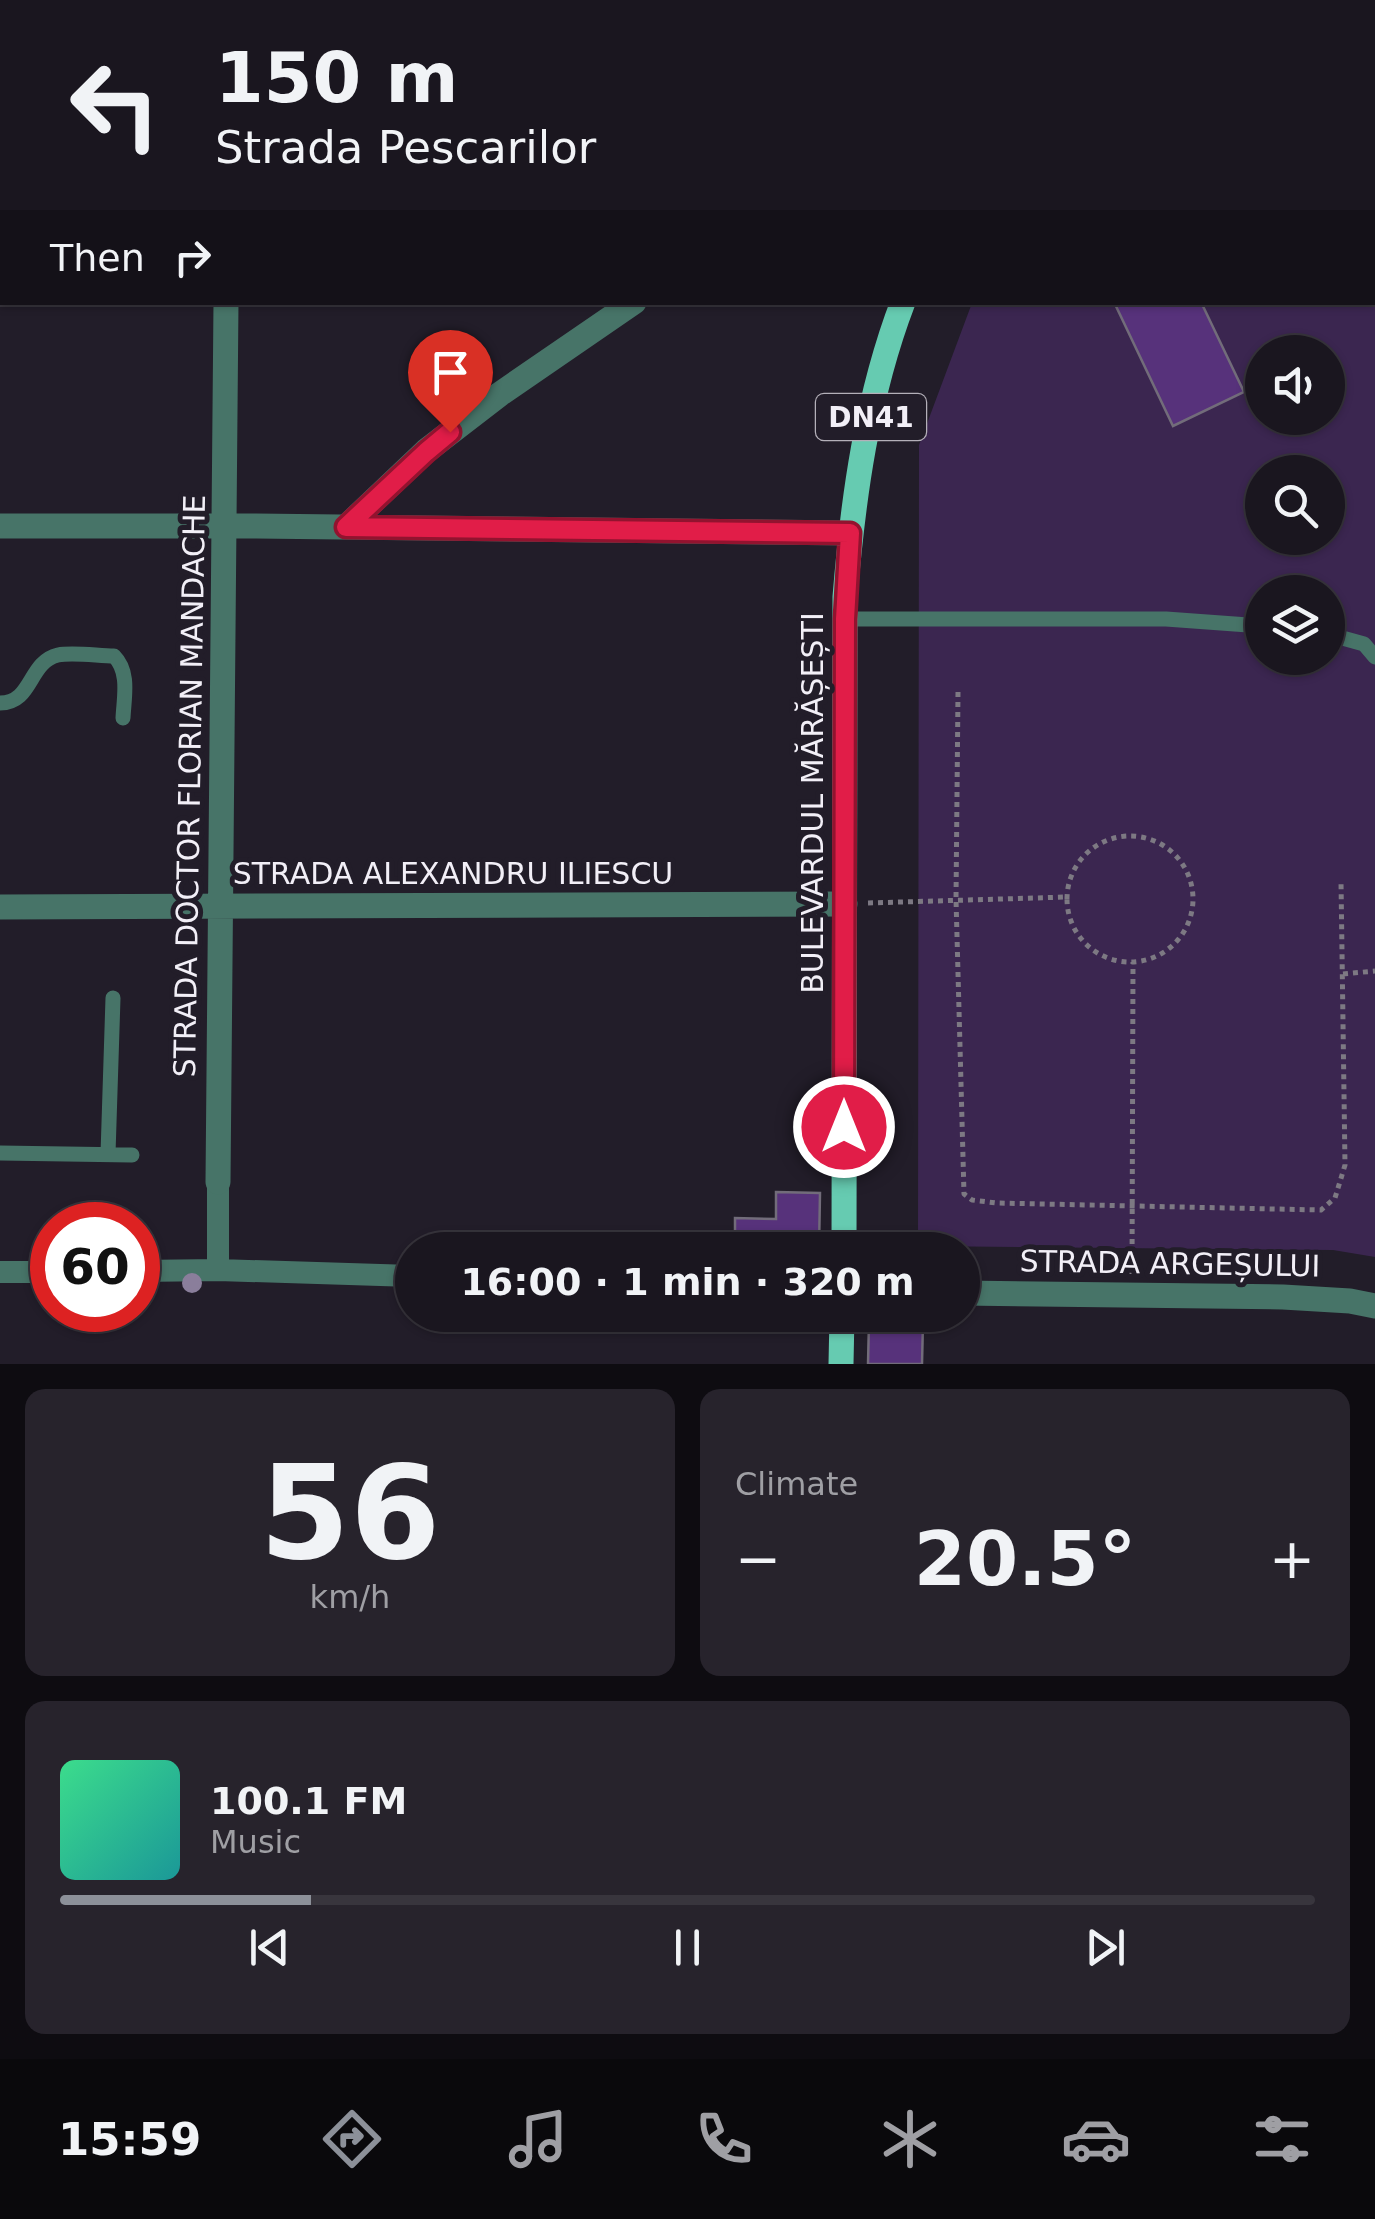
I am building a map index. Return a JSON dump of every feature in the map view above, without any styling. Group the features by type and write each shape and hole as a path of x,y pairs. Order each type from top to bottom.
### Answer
{"main road":[{"name":"BULEVARDUL MĂRĂȘEȘTI","path":"844,1232 845,619 850,533 874,400 902,305"},
{"path":"841,1364 842,1332"}],"street":[{"name":"STRADA DOCTOR FLORIAN MANDACHE","path":"218,1270 226,305"},
{"path":"346,527 426,452 500,394 630,305"},
{"path":"0,526 850,533"},
{"name":"STRADA ALEXANDRU ILIESCU","path":"0,907 846,904"},
{"path":"160,1271 395,1275"},
{"path":"0,1272 30,1272"},
{"name":"STRADA ARGEȘULUI","path":"980,1292 1283,1297 1375,1306"}],"lane":[{"path":"845,619 1166,618 1245,625"},
{"path":"1345,639 1364,644 1375,657"},
{"path":"0,703 10,703 27,690 38,665 58,655 114,656 122,664 124,674 123,718"},
{"path":"108,1154 113,998"},
{"path":"0,1153 132,1155"}],"path":[{"path":"958,692 956,899 964,1194 972,1200 1321,1210 1336,1198 1346,1165 1341,881"},
{"path":"1129,836 1144,838 1172,852 1182,864 1193,894 1188,925 1179,938 1154,957 1133,962 1108,958 1083,940 1074,927 1068,896 1070,881 1086,854 1113,838 1129,836"},
{"path":"846,904 1068,896"},
{"path":"1132,1296 1133,962"},
{"path":"1342,974 1375,971"}],"shaded area":[{"path":"971,305 1375,305 1375,1257 1333,1250 980,1247 980,1232 918,1232 919,445"}],"building":[{"path":"1115,305 1202,305 1244,392 1173,426"},
{"path":"776,1192 820,1193 819,1232 735,1232 735,1218 776,1219"},
{"path":"869,1332 923,1332 922,1364 868,1364"}],"route":[{"path":"450,432 346,527 850,533 845,597 844,1127"}]}
